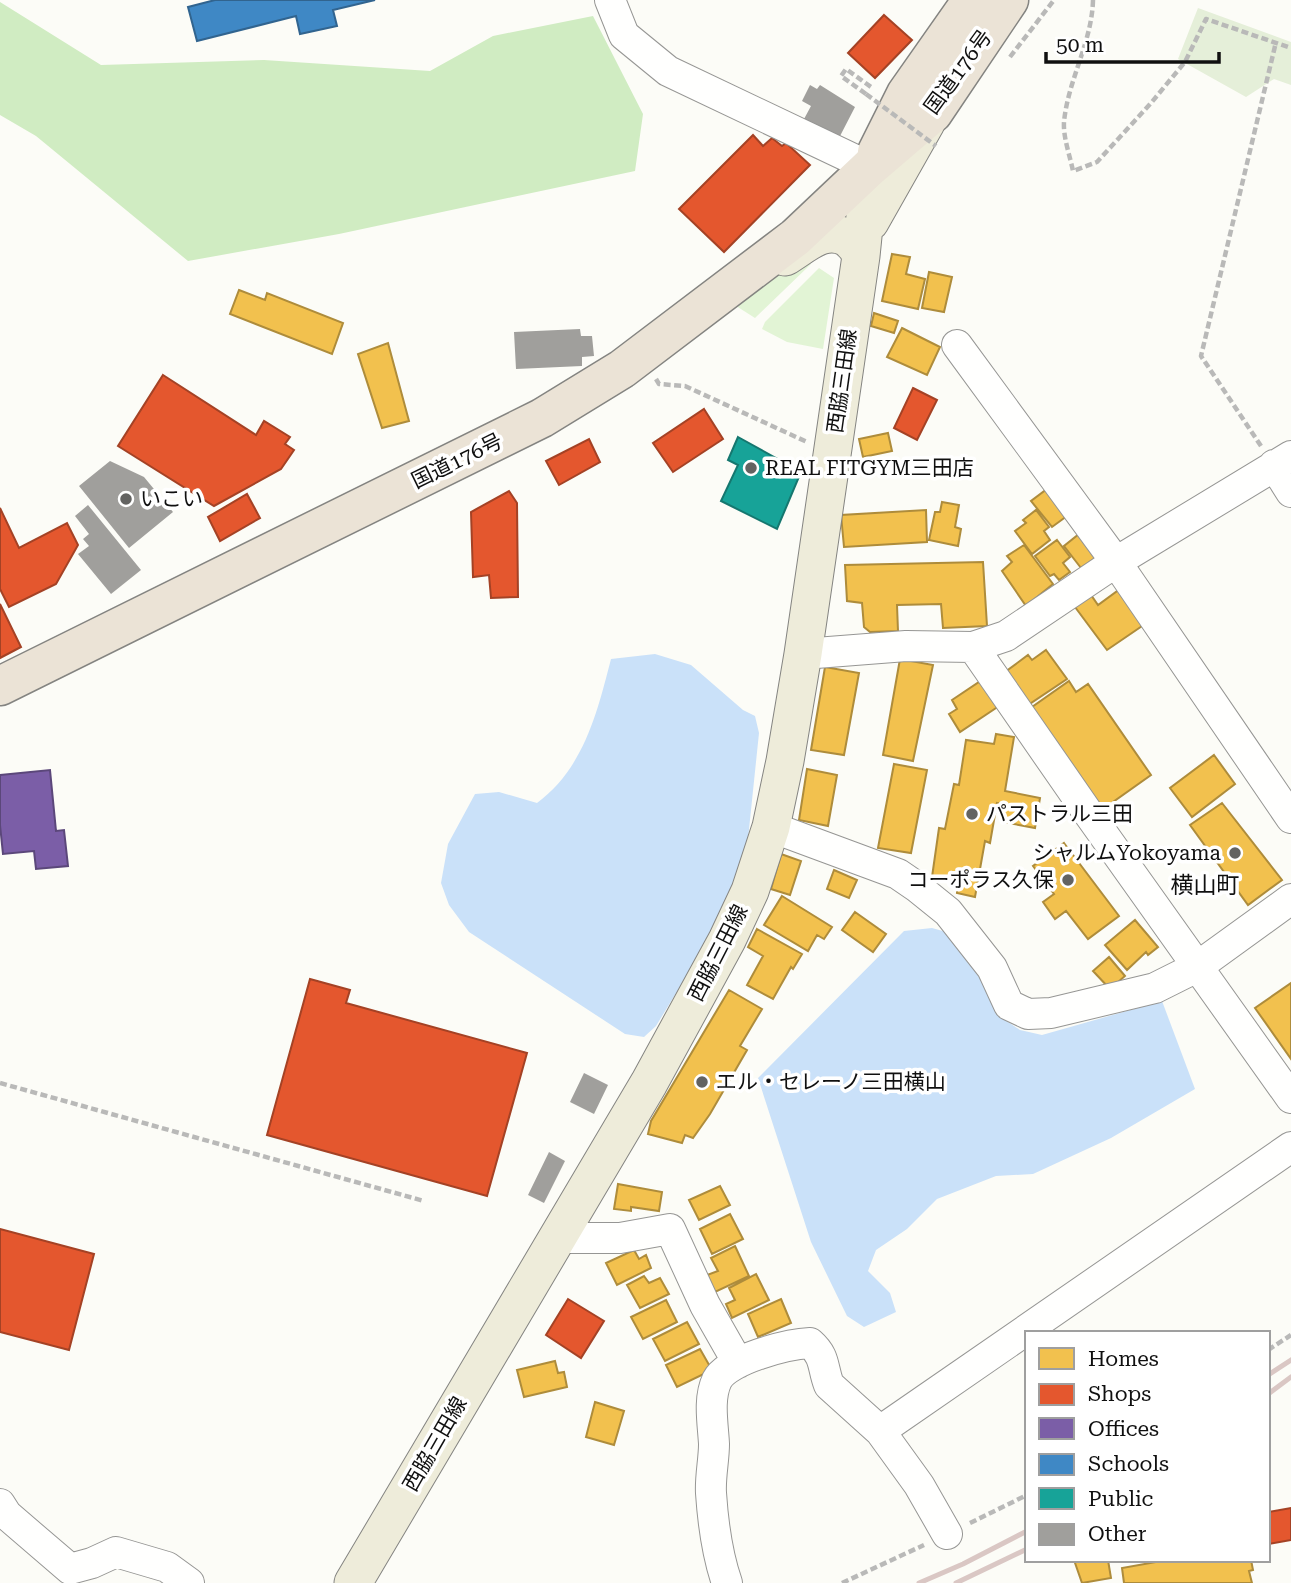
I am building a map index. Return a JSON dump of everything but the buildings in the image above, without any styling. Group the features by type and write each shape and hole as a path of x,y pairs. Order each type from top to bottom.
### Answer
{"highway":[{"name":"国道176号","path":"870,167 906,94 972,0"},
{"name":"国道176号","path":"0,686 542,418 622,369 796,236 870,167 934,129 1009,0"}],"main road":[{"name":"西脇三田線","path":"861,249 891,183 934,129"},
{"name":"西脇三田線","path":"353,1583 649,1083 727,940 750,891 771,827 803,654 861,249 870,167"},
{"path":"723,292 805,246 821,234 832,233 850,240 861,249"}],"street":[{"path":"610,0 624,35 668,71 870,167"},
{"path":"957,345 1116,562 1291,818"},
{"path":"803,654 906,646 973,647 1006,636 1116,562 1282,460 1291,492"},
{"path":"973,647 1291,1098"},
{"path":"771,827 898,874 917,887 948,912 992,968 1009,1005 1028,1014 1051,1013 1155,988 1197,967 1291,899"},
{"path":"880,1431 1291,1147"},
{"path":"556,1238 620,1238 670,1229 705,1305 738,1363"},
{"path":"727,1583 719,1558 711,1491 713,1394 718,1378 738,1363 790,1344 810,1343 824,1360 829,1385 880,1431 919,1485 947,1534"},
{"path":"0,1504 7,1516 70,1569 116,1552 167,1567 189,1583"}],"path":[{"path":"1005,63 1054,0"},
{"path":"1093,0 1093,21 1073,79 1063,125 1073,171 1097,162 1151,103 1185,62 1206,19 1291,48"},
{"path":"1276,43 1201,356 1282,460"},
{"path":"871,87 846,69 841,76 934,129"},
{"path":"654,376 659,384 685,386 817,446"},
{"path":"0,1083 424,1201"},
{"path":"1270,1349 1291,1335"}],"green space":[{"path":"0,2 101,65 264,60 430,71 493,36 593,16 643,114 635,171 339,234 188,261 36,136 0,115"},
{"path":"1198,8 1291,42 1291,85 1274,79 1246,97 1178,59"},
{"path":"804,258 811,264 755,318 733,304"},
{"path":"819,268 834,278 823,349 787,342 762,329 765,322"}],"water":[{"path":"655,654 691,665 743,710 755,716 759,733 748,839 721,919 656,1026 644,1037 625,1034 469,932 449,905 441,883 448,844 475,794 499,792 537,803 553,789 577,756 594,719 611,659"},
{"path":"932,928 957,935 981,967 998,1015 1020,1030 1042,1035 1162,1001 1195,1089 1111,1138 1033,1174 996,1176 937,1199 907,1229 876,1250 868,1271 890,1293 896,1312 864,1327 847,1316 811,1242 758,1078 904,931"}],"railway":[{"path":"1270,1374 1291,1360"},
{"path":"1270,1393 1291,1377"},
{"path":"919,1583 1025,1532"},
{"path":"956,1583 1025,1550"}],"place":[{"name":"REAL FITGYM三田店","path":"751,468"},
{"name":"いこい","path":"126,499"},
{"name":"パストラル三田","path":"972,814"},
{"name":"シャルムYokoyama","path":"1235,853"},
{"name":"コーポラス久保","path":"1068,880"},
{"name":"エル・セレーノ三田横山","path":"702,1082"}],"district":[{"name":"横山町","path":"1205,885"}]}
